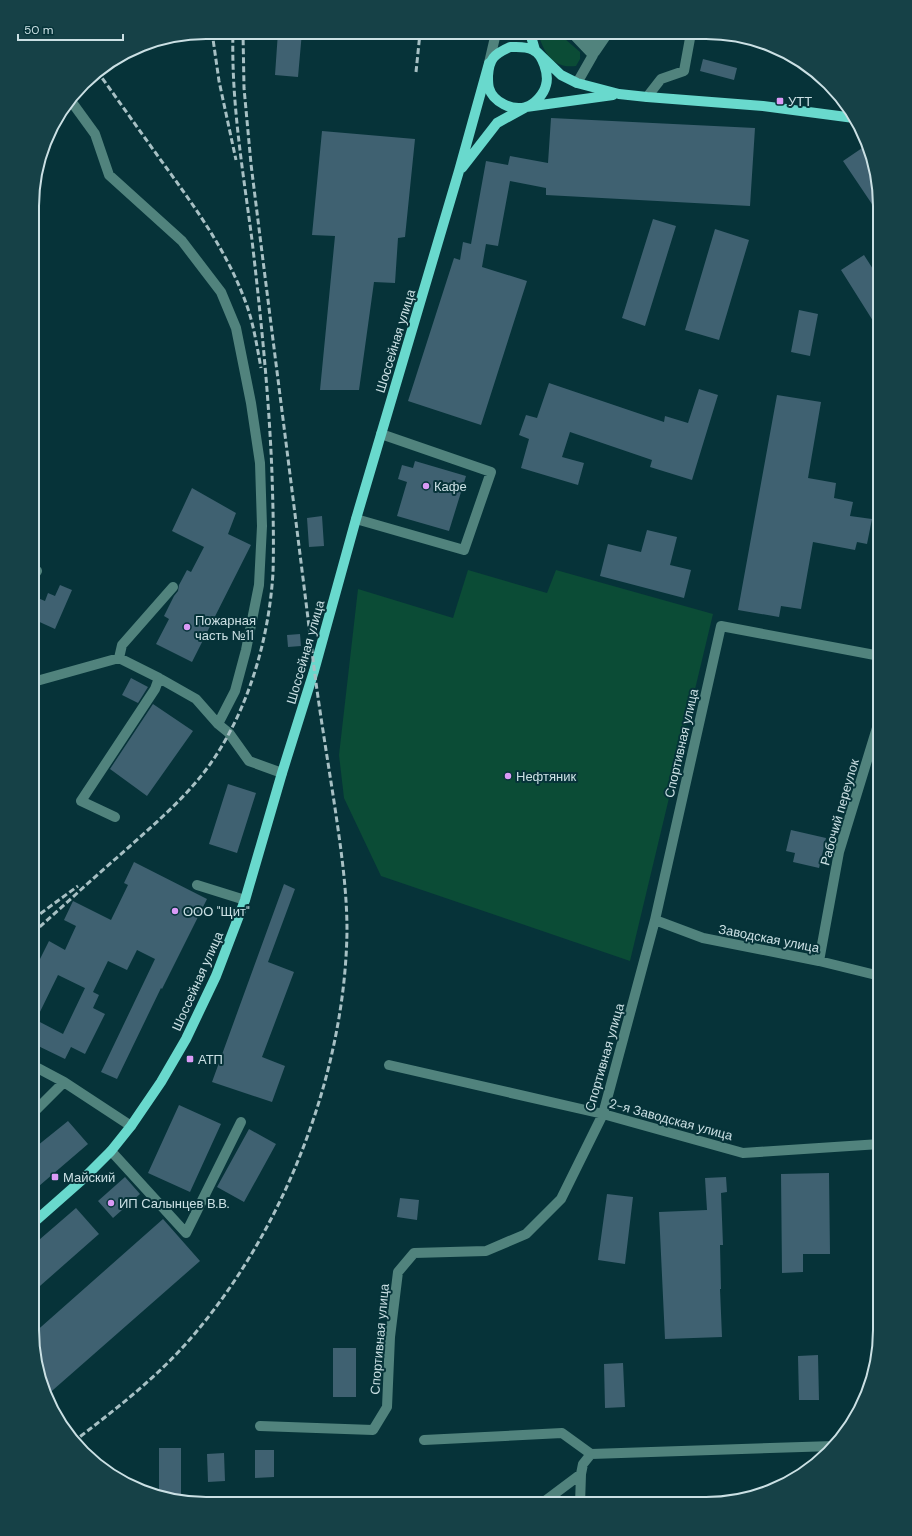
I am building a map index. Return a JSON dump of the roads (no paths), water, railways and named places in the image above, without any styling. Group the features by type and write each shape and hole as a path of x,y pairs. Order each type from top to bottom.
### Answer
{"main road":[{"path":"459,171 497,124 526,107 541,96 546,85 547,73 543,61 535,50 532,39"},
{"path":"619,94 526,107 508,106 496,100 488,88 489,63 498,53 510,47 523,47 535,50 561,75 577,83 619,94 763,106 848,117"},
{"name":"Шоссейная улица","path":"39,1218 83,1179 131,1126 161,1082 186,1039 216,976 245,900 282,773 314,671 356,519 459,171 489,63"}],"street":[{"name":"Шоссейная улица","path":"489,63 495,39"},
{"path":"578,39 593,55"},
{"path":"589,39 593,55"},
{"path":"593,55 596,39"},
{"path":"577,83 604,39"},
{"path":"647,97 661,79 684,71 690,39"},
{"path":"73,104 95,134 108,175 182,241 221,292 236,328 251,404 260,463 262,526 259,585 246,650 235,690 218,724"},
{"path":"356,519 464,550 491,472 381,434"},
{"path":"119,658 122,645 173,587"},
{"name":"Спортивная улица","path":"260,1426 372,1430 387,1407 390,1337 398,1272 414,1253 486,1251 526,1234 562,1199 603,1114 655,920 720,626 873,655"},
{"path":"39,680 119,658 160,678 196,699 218,724 229,733 250,761 282,773"},
{"path":"115,817 81,801 155,689 160,678"},
{"name":"Рабочий переулок","path":"819,962 839,852 873,741"},
{"path":"197,885 245,900"},
{"name":"Заводская улица","path":"655,920 702,938 873,974"},
{"name":"2-я Заводская улица","path":"389,1065 603,1114 744,1153 873,1144"},
{"path":"39,1070 64,1082 131,1126"},
{"path":"39,1107 64,1082"},
{"path":"110,1150 186,1233 240,1122"},
{"path":"424,1440 562,1433 592,1454 826,1446"},
{"path":"580,1497 583,1464 592,1454"},
{"path":"550,1497 581,1474"}],"railway":[{"path":"213,39 219,81 236,160"},
{"path":"39,928 164,815 206,770 227,737 238,715 256,669 262,645 271,597 273,573 271,445 267,386 252,240 236,110 233,39"},
{"path":"78,1438 144,1385 183,1347 218,1304 250,1257 277,1206 301,1153 320,1098 334,1042 343,986 347,931 343,870 314,671 251,164 244,88 243,39"},
{"path":"416,72 419,39"},
{"path":"101,76 191,202 222,252 240,287 247,306 261,368"},
{"path":"39,915 78,886"}],"place":[{"name":"УТТ","path":"780,101"},
{"name":"Кафе","path":"426,486"},
{"name":"Пожарная часть №11","path":"187,627"},
{"name":"Нефтяник","path":"508,776"},
{"name":"ООО \"Щит\"","path":"175,911"},
{"name":"АТП","path":"190,1059"},
{"name":"Майский","path":"55,1177"},
{"name":"ИП Салынцев В.В.","path":"111,1203"}]}
